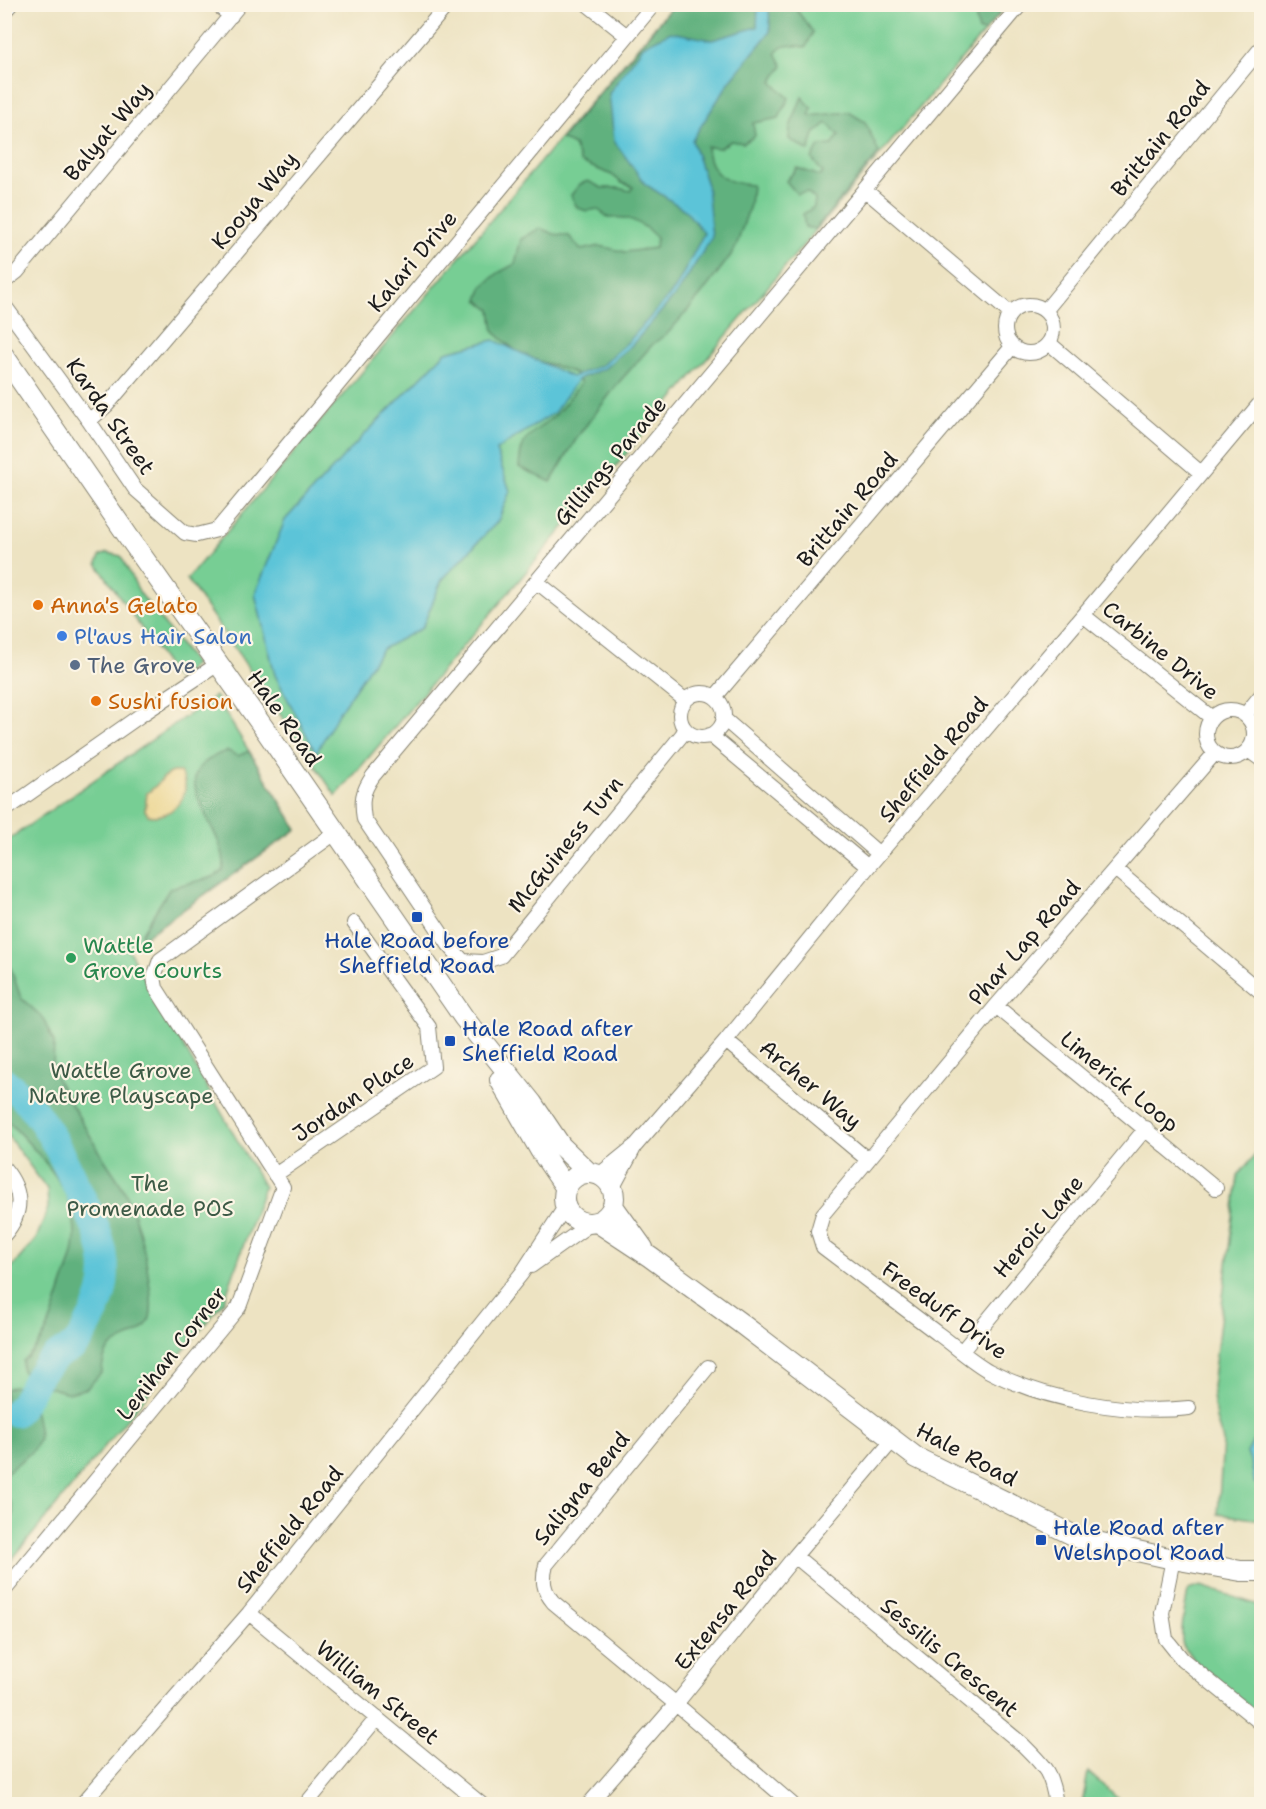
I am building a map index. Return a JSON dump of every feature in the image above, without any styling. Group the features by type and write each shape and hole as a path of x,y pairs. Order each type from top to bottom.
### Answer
{"main road":[{"name":"Hale Road","path":"4,356 465,1018 532,1103 561,1146 603,1186 650,1257"},
{"name":"Hale Road","path":"465,1018 566,1197"},
{"path":"580,1175 603,1186 607,1216 593,1223 575,1219 566,1197 571,1180 580,1175"},
{"name":"Hale Road","path":"593,1223 650,1257 917,1458 1079,1538 1173,1559 1256,1572"}],"street":[{"path":"4,12 11,4"},
{"path":"216,4 231,16"},
{"name":"Balyat Way","path":"4,282 17,272 240,4"},
{"name":"Kooya Way","path":"90,421 107,405 448,4"},
{"path":"587,4 627,36"},
{"name":"Kalari Drive","path":"197,535 217,530 654,4"},
{"name":"Gillings Parade","path":"464,961 449,945 364,819 362,804 364,788 1021,4"},
{"name":"Brittain Road","path":"1045,311 1262,47"},
{"path":"865,190 1010,313"},
{"name":"Karda Street","path":"4,304 90,421 135,489 185,534 197,535"},
{"path":"1030,305 1045,311 1052,323 1053,333 1049,343 1041,351 1032,354 1021,353 1012,348 1006,338 1004,328 1010,313 1020,306 1030,305"},
{"path":"1049,343 1201,473"},
{"name":"Brittain Road","path":"715,697 1012,348"},
{"name":"Sheffield Road","path":"603,1186 726,1041 868,867 1083,615 1262,400"},
{"path":"537,582 685,700"},
{"name":"Carbine Drive","path":"1083,615 1212,718"},
{"path":"4,811 218,664"},
{"path":"699,693 707,693 715,697 721,704 723,718 720,726 710,735 697,736 686,730 681,723 680,715 685,700 699,693"},
{"path":"1245,715 1262,694"},
{"path":"1227,710 1239,711 1245,715 1254,731 1252,744 1248,750 1236,758 1215,753 1210,748 1206,736 1208,724 1212,718 1227,710"},
{"path":"723,718 879,854"},
{"name":"McGuiness Turn","path":"464,961 483,962 501,956 686,730"},
{"path":"710,735 868,867"},
{"path":"1248,750 1262,760"},
{"path":"749,766 761,753"},
{"name":"Phar Lap Road","path":"868,1160 996,1006 1215,753"},
{"path":"813,819 824,807"},
{"name":"Lenihan Corner","path":"4,1591 239,1307 283,1187 156,988 154,977 160,960 335,833"},
{"path":"1115,868 1262,993"},
{"name":"Jordan Place","path":"275,1175 433,1067 429,1027 354,923"},
{"name":"Limerick Loop","path":"996,1006 1216,1188"},
{"name":"Archer Way","path":"726,1041 868,1160"},
{"name":"Heroic Lane","path":"962,1351 1146,1128"},
{"name":"Sheffield Road","path":"603,1186 636,1145"},
{"name":"Freeduff Drive","path":"868,1160 823,1214 818,1231 823,1247 987,1370 1057,1397 1140,1410 1167,1411 1189,1408"},
{"path":"4,1168 13,1178 20,1198 15,1222 4,1235"},
{"name":"Sheffield Road","path":"82,1804 249,1613 522,1273 566,1197"},
{"name":"Sheffield Road","path":"522,1273 593,1223"},
{"name":"Saligna Bend","path":"676,1704 553,1602 544,1589 543,1575 552,1557 708,1367"},
{"name":"Extensa Road","path":"589,1804 676,1704 795,1556 893,1440"},
{"name":"Sessilis Crescent","path":"795,1556 1022,1744 1047,1769 1056,1804"},
{"path":"1173,1559 1162,1613 1166,1639 1182,1659 1262,1724"},
{"name":"William Street","path":"249,1613 481,1804"},
{"path":"676,1704 792,1804"},
{"path":"306,1804 377,1718"}],"green space":[{"path":"673,5 1007,5 336,796 187,579"},
{"path":"674,5 793,5 813,32 806,47 785,46 776,53 783,66 772,82 789,98 779,118 753,123 755,136 744,143 731,141 720,148 707,147 711,164 720,176 734,182 752,185 750,205 736,247 701,295 669,332 653,344 620,381 578,436 551,482 519,467 522,448 529,436 558,412 581,383 574,373 553,365 525,359 494,332 491,310 478,300 483,286 498,273 515,264 521,239 540,228 554,234 569,236 581,250 600,246 625,252 655,248 656,237 635,221 609,218 597,209 587,211 577,208 571,195 580,184 588,181 602,188 619,188 630,191 633,187 622,183 612,175 580,162 574,145 561,139"},
{"path":"895,5 946,5 906,13"},
{"path":"962,5 1007,5 985,31 979,31 975,15"},
{"path":"802,97 812,108 809,116 849,112 865,122 879,153 815,229 805,227 803,214 814,207 815,199 807,192 797,194 786,181 797,168 820,176 823,173 812,159 819,146 832,145 839,135 827,123 814,134 809,151 789,139 790,127"},
{"path":"107,553 121,556 140,593 195,664 177,680 97,564 100,556"},
{"name":"The Promenade POS","path":"215,696 297,829 128,949 264,1187 224,1301 5,1568 5,1275 36,1239 48,1208 47,1189 5,1132 5,842"},
{"path":"228,751 238,756 249,751 297,829 143,938 141,934 170,888 213,877 223,870 223,857 219,842 197,796 195,781 198,769 214,756"},
{"path":"4,959 11,969 21,998 42,1017 54,1042 53,1069 58,1082 125,1192 137,1225 148,1270 151,1309 150,1318 145,1326 109,1350 104,1359 102,1372 87,1388 69,1393 30,1382 22,1370 23,1361 38,1345 51,1320 72,1258 75,1237 74,1219 61,1186 41,1157 5,1118"},
{"path":"1261,1148 1261,1520 1218,1514 1223,1441 1216,1419 1212,1387 1238,1175"},
{"path":"13,1386 28,1395 36,1418 39,1437 32,1451 5,1474 5,1390"},
{"path":"5,1496 13,1512 5,1528"},
{"path":"1201,1586 1261,1606 1261,1716 1204,1669 1186,1650 1182,1642 1182,1622 1188,1590"},
{"path":"1088,1772 1124,1804 1082,1804"}],"sand":[{"path":"172,772 180,772 184,780 185,788 179,804 165,814 148,815 145,810 147,793"}],"water":[{"path":"758,5 769,5 770,32 730,81 692,140 707,185 712,237 678,292 632,345 605,368 578,379 554,413 496,450 510,491 498,521 442,580 422,628 382,649 341,709 316,753 275,675 255,594 285,520 361,438 446,352 494,340 572,377 602,365 629,341 675,289 704,233 685,210 645,184 614,141 609,93 644,45 671,32 712,40 757,27"},
{"path":"1261,1432 1261,1485 1254,1483 1247,1453"}],"waterway":[{"path":"4,1081 26,1100 51,1135 95,1227 104,1262 104,1280 100,1299 82,1337 73,1347 60,1354 45,1367 15,1413"}],"place":[{"name":"Anna's Gelato","path":"38,605"},
{"name":"Pl'aus Hair Salon","path":"62,636"},
{"name":"The Grove","path":"75,665"},
{"name":"Sushi fusion","path":"96,701"},
{"name":"Hale Road before Sheffield Road","path":"417,917"},
{"name":"Wattle Grove Courts","path":"71,958"},
{"name":"Hale Road after Sheffield Road","path":"450,1041"},
{"name":"Hale Road after Welshpool Road","path":"1041,1540"}],"park label":[{"name":"Wattle Grove Nature Playscape","path":"121,1082"}]}
